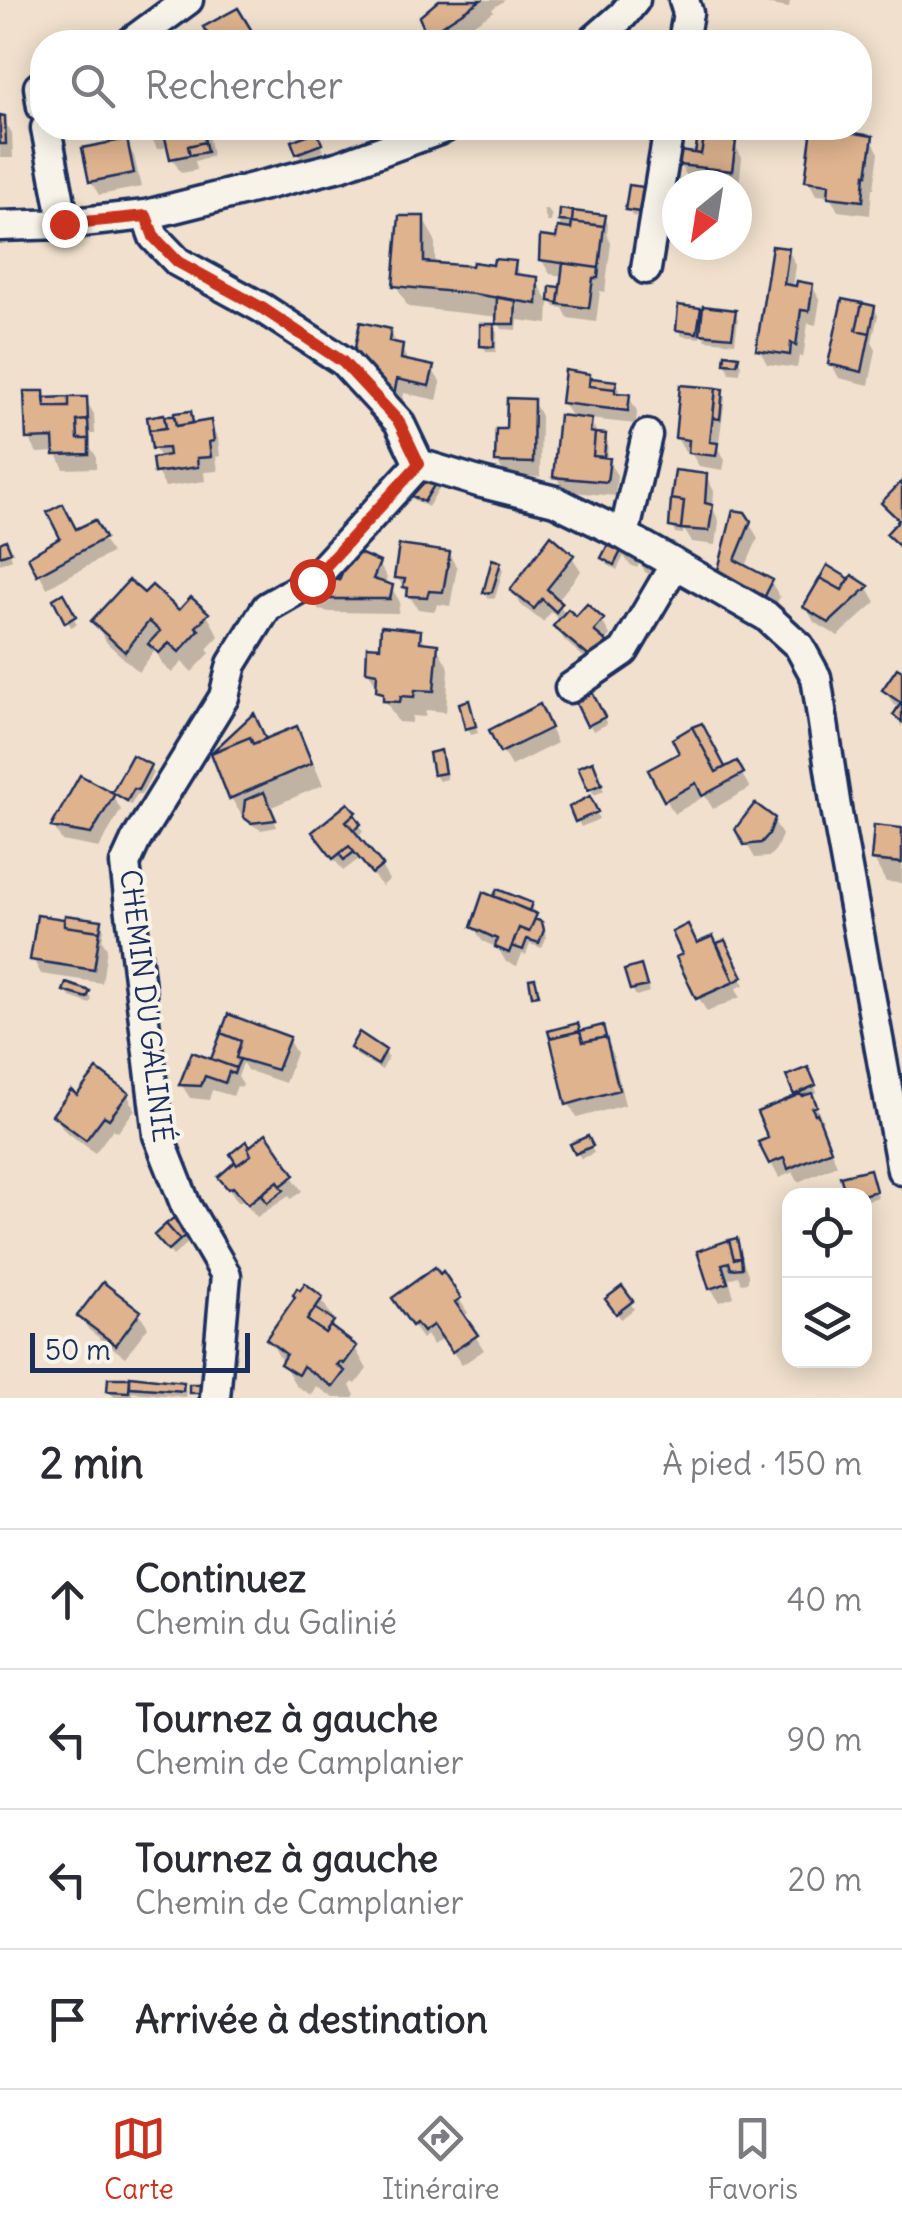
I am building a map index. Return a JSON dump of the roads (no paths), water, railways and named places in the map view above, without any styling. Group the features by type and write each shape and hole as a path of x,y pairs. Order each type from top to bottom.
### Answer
{"street":[{"path":"147,30 188,0"},
{"path":"606,30 635,0"},
{"path":"684,0 688,13 685,30"},
{"path":"48,140 64,224"},
{"path":"0,226 146,216 340,166 411,140"},
{"path":"646,269 667,140"},
{"path":"146,216 154,237 178,262 262,308 343,362 399,422 419,464 555,501 624,535 766,616 800,646 816,677 902,1170"},
{"path":"624,535 647,436"},
{"name":"CHEMIN DU GALINIÉ","path":"215,1398 226,1275 186,1206 158,1135 125,864 224,697 232,664 266,608 312,581 419,464"},
{"path":"570,688 624,651 675,564"}]}
